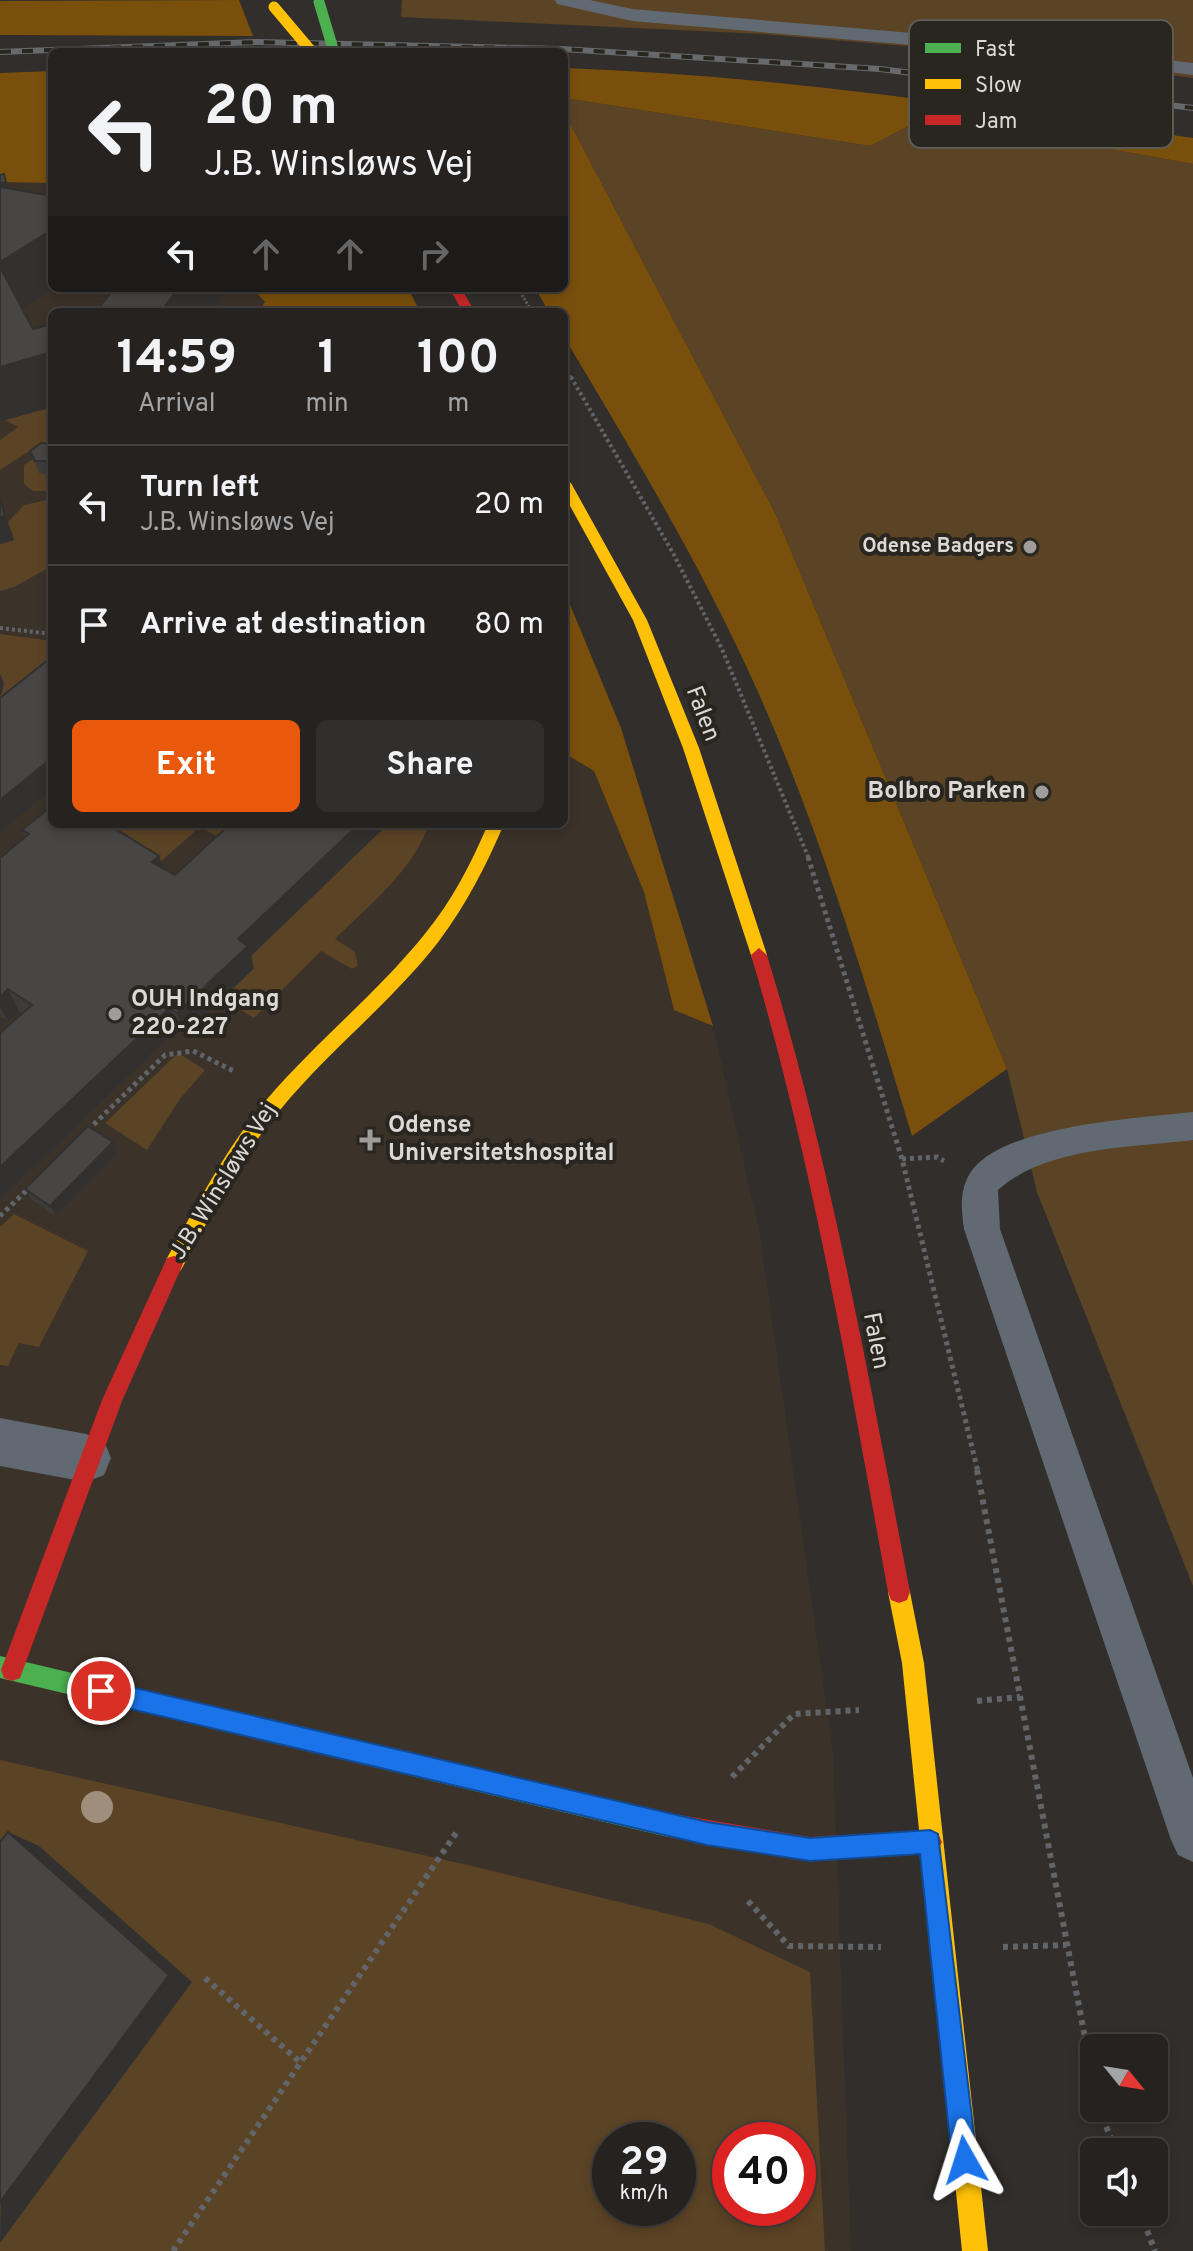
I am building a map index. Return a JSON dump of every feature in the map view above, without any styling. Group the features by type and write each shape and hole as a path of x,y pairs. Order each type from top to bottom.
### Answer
{"street":[{"path":"319,1 333,48"},
{"path":"272,4 309,48"},
{"name":"Falen","path":"568,490 640,620 691,748 780,1021 824,1204 899,1586 917,1706 975,2251"},
{"name":"J.B. Winsløws Vej","path":"495,828 487,853 449,913 416,954 280,1094 244,1144 177,1253 123,1366 6,1669 682,1828 810,1849 930,1842"},
{"path":"0,1442 86,1458"}],"lane":[{"path":"564,0 632,15 909,39"},
{"path":"1173,67 1193,69"},
{"path":"1193,1126 1035,1149 995,1170 983,1182 977,1203 987,1243 1193,1840"}],"path":[{"path":"568,372 673,553 722,649 805,847 902,1159 986,1507 1084,2034"},
{"path":"0,628 48,634"},
{"path":"77,1141 165,1055 181,1048 195,1050 280,1094"},
{"path":"902,1159 937,1157"},
{"path":"0,1216 33,1184"},
{"path":"682,1828 794,1714 1020,1697"},
{"path":"173,2251 490,1783"},
{"path":"740,1892 789,1946 796,1949 1066,1945"},
{"path":"205,1978 301,2063"},
{"path":"1145,2226 1155,2251"}],"shaded area":[{"path":"239,0 253,36 0,35 0,1"},
{"path":"402,0 1193,0 1193,78 1173,75 1173,20 909,20 909,46 762,34 401,17"},
{"path":"568,68 801,85 909,99 909,126 870,146 568,99"},
{"path":"48,71 48,183 0,182 0,73"},
{"name":"Bolbro Parken","path":"568,99 870,146 909,126 909,148 1105,148 1193,164 1193,1586 1037,1192 1007,1069 776,515 568,120"},
{"path":"568,120 776,515 1007,1069 912,1136 836,892 767,713 721,614 678,533 568,344 568,308 547,308 537,292 568,292"},
{"path":"1173,135 1193,138 1193,164 1105,148 1173,148"},
{"name":"Odense Universitetshospital","path":"0,182 48,183 48,292 256,292 265,302 261,308 48,308 48,828 568,828 568,755 594,771 644,892 674,1010 713,1026 760,1235 833,1753 851,2251 0,2251"},
{"path":"256,292 410,292 418,308 261,308 265,302"},
{"path":"48,408 48,445 31,450 0,470 0,440 18,427 5,420"},
{"path":"44,452 39,473 48,474 48,491 33,491 24,484 24,465"},
{"path":"48,500 48,568 0,591 0,544 14,540 8,522 24,505"},
{"path":"568,600 621,728 713,1026 674,1010 644,892 594,771 568,755"},
{"path":"0,634 48,640 48,692 0,729"},
{"path":"86,828 199,828 152,869"},
{"path":"202,828 255,828 238,847"},
{"path":"384,828 427,828 401,872 335,939 355,952 358,965 352,969 321,951 254,1018 223,999 254,968 245,961"},
{"path":"178,1053 205,1070 180,1099 147,1150 105,1123"},
{"path":"14,1214 88,1251 39,1347 19,1343 8,1366 0,1365 0,1227"},
{"path":"0,1760 472,1866 709,1924 810,1972 825,2251 0,2251"}],"building":[{"path":"4,174 6,182 0,183 0,175"},
{"path":"0,187 48,195 48,232 0,262"},
{"path":"0,267 33,329 48,325 48,353 0,367"},
{"path":"112,292 176,292 163,308 98,308"},
{"path":"41,443 48,444 48,461 35,461 30,451"},
{"path":"0,500 5,516 0,517"},
{"path":"48,660 48,761 0,800 0,698"},
{"name":"OUH Indgang 220-227","path":"48,809 48,828 114,828 159,856 152,862 175,875 226,828 355,828 238,939 248,946 177,1013 169,1008 0,1167 0,1033 32,1005 8,989 0,997 0,858 29,834 22,830"},
{"path":"88,1126 113,1142 50,1206 25,1189"},
{"path":"8,1832 169,1975 0,2202 0,1842"}],"railway":[{"path":"103,48 257,42 518,48"},
{"path":"568,49 909,73"},
{"path":"0,52 48,50"},
{"path":"1173,106 1193,108"}],"traffic: fast":[{"path":"319,2 333,48"},
{"path":"0,1667 668,1825"}],"traffic: slow":[{"path":"274,7 309,48"},
{"path":"568,490 640,620 691,748 759,955"},
{"path":"174,1264 220,1181 259,1122 432,937 464,890 494,828"},
{"path":"899,1592 913,1663 975,2251"}],"traffic: jam":[{"path":"457,292 467,308"},
{"path":"759,955 783,1033 822,1191 899,1592"},
{"path":"12,1670 112,1400 174,1264"},
{"path":"668,1825 810,1849 930,1842"}],"place":[{"name":"Odense Badgers","path":"1030,547"},
{"name":"Bolbro Parken","path":"1042,792"},
{"name":"OUH Indgang 220-227","path":"115,1014"},
{"name":"Odense Universitetshospital","path":"370,1140"}],"route":[{"path":"101,1691 707,1834 810,1849 930,1842 965,2160"}]}
